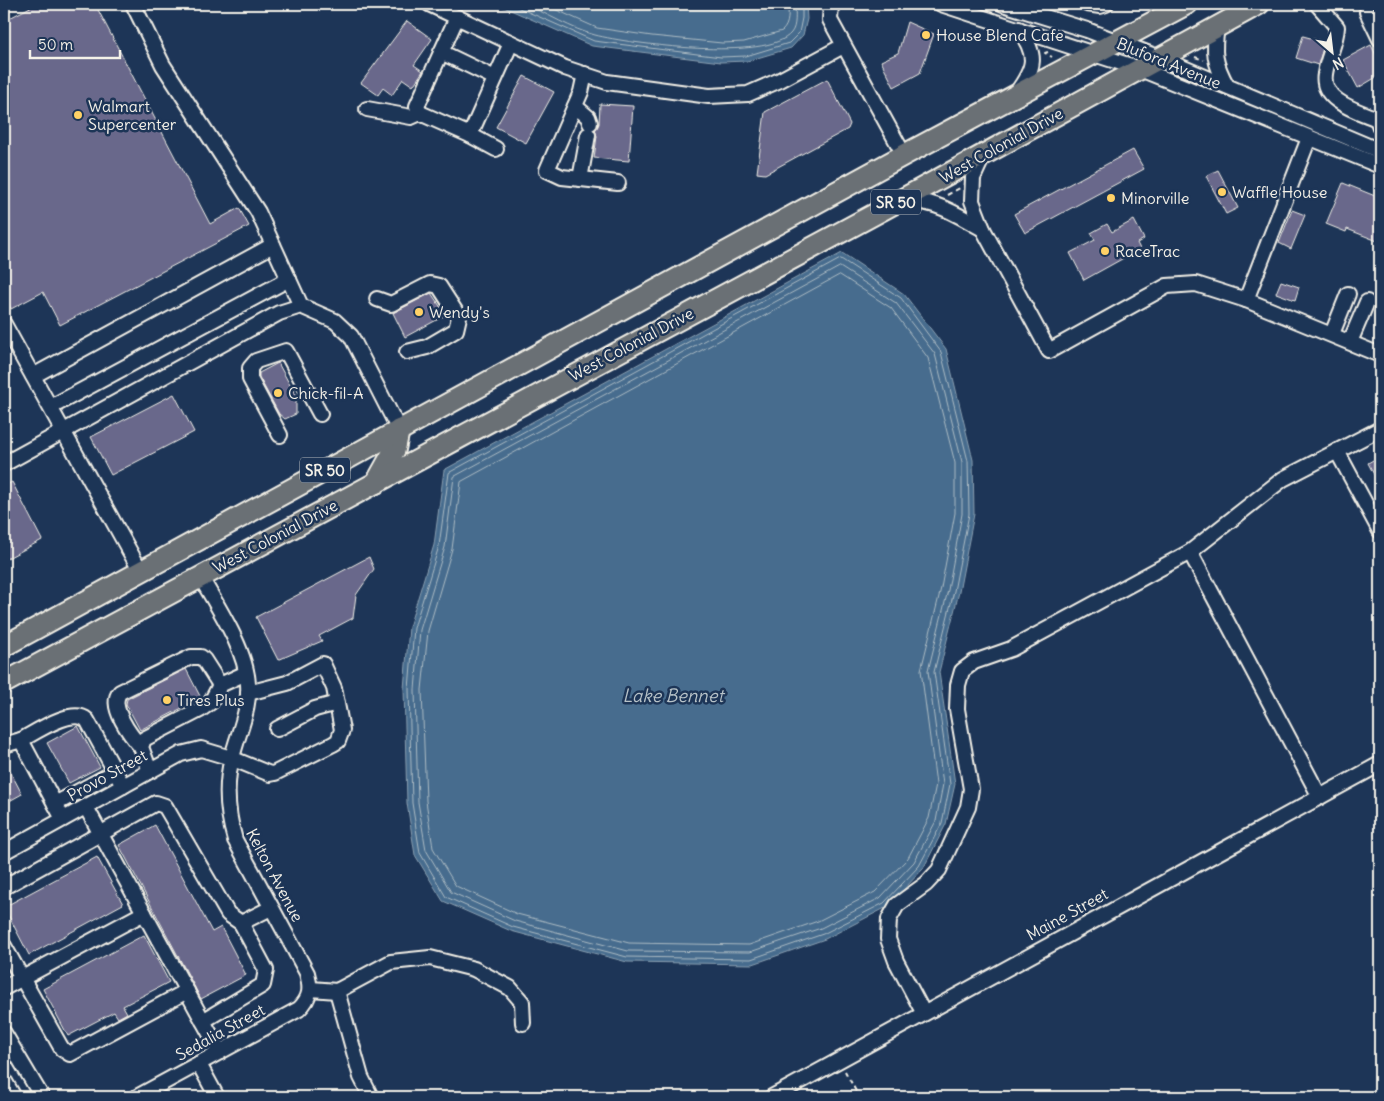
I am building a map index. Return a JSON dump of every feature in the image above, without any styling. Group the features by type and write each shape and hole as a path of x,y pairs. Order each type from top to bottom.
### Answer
{"highway":[{"name":"West Colonial Drive","path":"4,646 140,570 904,155 1186,4"},
{"name":"West Colonial Drive","path":"4,683 526,400 886,208 1259,4"},
{"path":"376,482 395,448 399,430"}],"street":[{"path":"133,4 163,65 258,212 301,306 335,321 351,336 399,430"},
{"path":"429,4 511,43 607,82 709,96 748,94 780,80 843,46"},
{"path":"831,4 830,20 904,155"},
{"name":"Bluford Avenue","path":"941,4 1096,53 1140,69 1380,166"},
{"name":"Bluford Avenue","path":"1006,4 1118,41 1376,150"},
{"path":"1087,4 1100,6 1106,4"},
{"path":"1317,4 1337,28 1324,75 1327,90 1342,104 1378,119 1380,127 1376,150"},
{"path":"1368,12 1380,39"},
{"path":"457,17 417,106 420,113 470,135 496,149"},
{"path":"1217,27 1214,51 1216,66 1227,86"},
{"path":"1012,98 1030,74 1033,55 1030,44 1020,29"},
{"path":"470,135 511,43"},
{"path":"441,52 495,78"},
{"path":"585,74 574,106 547,170 562,177 618,183"},
{"path":"574,106 588,117 589,129 580,179"},
{"path":"367,109 411,117 420,113"},
{"path":"1246,300 1309,138"},
{"path":"984,154 973,178 972,201 984,229 1049,351 1167,286 1196,284 1246,300 1380,354"},
{"path":"886,208 906,202 939,204 984,229"},
{"path":"33,376 273,245"},
{"path":"51,407 289,280"},
{"path":"377,300 391,304 430,284 439,286 458,317 456,330 427,347 407,352"},
{"path":"1332,334 1348,294"},
{"path":"1350,342 1367,302"},
{"path":"4,464 279,314 301,306"},
{"path":"4,324 140,570"},
{"path":"280,435 250,379 250,368 256,361 286,351 320,414"},
{"path":"923,1012 896,961 888,939 889,919 897,905 926,884 939,870 968,807 971,789 957,709 958,685 962,671 974,662 1011,649 1190,552 1283,479 1380,429"},
{"path":"1337,452 1380,531"},
{"path":"1190,552 1320,797"},
{"name":"Kelton Avenue","path":"200,576 241,652 246,673 247,712 232,758 228,789 228,817 235,840 307,973 311,989"},
{"path":"150,770 141,747 116,706 117,696 120,692 191,657 201,657 220,685"},
{"name":"Provo Street","path":"4,852 181,754 201,748 232,758 270,774 292,766 338,740 342,730 334,688 324,664 288,683 248,693"},
{"path":"141,747 144,739 200,710 211,702 220,685 246,673"},
{"path":"277,729 315,709 337,703"},
{"path":"4,745 21,740 69,716 80,715 87,720 123,786"},
{"path":"21,740 63,820"},
{"name":"Maine Street","path":"772,1097 923,1012 1380,764"},
{"path":"55,804 115,772"},
{"path":"4,887 156,803 165,806 228,914 242,923 266,970 263,985 203,1021"},
{"path":"86,807 220,1052"},
{"path":"242,923 271,908"},
{"path":"4,988 144,913"},
{"path":"4,946 62,1049 70,1054 187,991"},
{"path":"311,989 337,991 391,962 430,958 474,970 510,988 522,1002 523,1023"},
{"name":"Sedalia Street","path":"137,1097 299,1009 308,1001 311,989"},
{"path":"337,991 361,1077 371,1097"},
{"path":"4,1033 42,1097"},
{"path":"198,1064 217,1097"},
{"path":"4,1080 14,1097"}],"path":[{"path":"1194,57 1208,59"},
{"path":"940,199 964,185"},
{"path":"839,1060 859,1097"}],"water":[{"path":"497,4 806,4 807,19 803,35 791,48 747,61 721,62 592,46"},
{"name":"Lake Bennet","path":"842,253 904,294 946,349 973,460 974,514 959,592 939,672 955,784 946,824 923,869 887,907 825,939 753,964 627,962 511,931 443,901 415,855 407,803 404,689 409,627 434,545 444,470"}],"building":[{"name":"Walmart Supercenter","path":"36,4 95,4 210,224 239,208 249,226 60,325 43,292 11,309 4,295 4,21"},
{"path":"407,21 432,39 414,65 423,71 413,86 403,79 392,95 383,88 378,95 361,83"},
{"path":"907,22 934,34 920,73 894,87 881,61 898,53"},
{"path":"1303,36 1325,42 1318,65 1296,58"},
{"path":"1371,45 1380,63 1380,75 1358,88 1343,60"},
{"path":"524,76 554,92 526,143 496,127"},
{"path":"827,79 850,124 848,129 765,174 757,173 765,112"},
{"path":"600,104 633,106 629,161 594,158 597,136 595,130 599,124"},
{"path":"1133,150 1144,169 1025,233 1014,214"},
{"name":"Waffle House","path":"1218,170 1238,208 1226,214 1206,176"},
{"path":"1343,183 1380,198 1380,242 1347,229 1346,232 1326,224"},
{"path":"1292,210 1305,215 1291,249 1279,243"},
{"name":"RaceTrac","path":"1134,220 1144,239 1137,243 1140,249 1084,280 1070,253 1095,240 1091,233 1107,224 1112,232"},
{"path":"1281,281 1299,287 1295,300 1276,293"},
{"path":"431,293 446,315 405,337 393,313"},
{"path":"278,363 296,396 296,414 285,419 279,414 259,377 259,373"},
{"path":"174,394 194,432 111,475 91,437"},
{"path":"1380,456 1380,486 1368,463"},
{"path":"12,482 42,540 4,560 4,486"},
{"path":"369,557 374,569 356,595 353,618 319,636 322,641 278,660 256,617"},
{"path":"186,669 201,698 140,730 126,704 127,699"},
{"path":"78,726 100,767 69,783 47,743"},
{"path":"10,771 22,794 4,804 4,775"},
{"path":"155,825 212,932 221,927 246,975 201,999 119,845"},
{"path":"97,857 123,904 29,955 4,907"},
{"path":"144,935 169,982 123,1006 127,1013 118,1018 114,1012 68,1036 43,989"}],"place":[{"name":"House Blend Cafe","path":"926,35"},
{"name":"Walmart Supercenter","path":"78,115"},
{"name":"Waffle House","path":"1222,192"},
{"name":"Minorville","path":"1111,198"},
{"name":"RaceTrac","path":"1105,251"},
{"name":"Wendy's","path":"419,312"},
{"name":"Chick-fil-A","path":"278,393"},
{"name":"Tires Plus","path":"167,700"}]}
